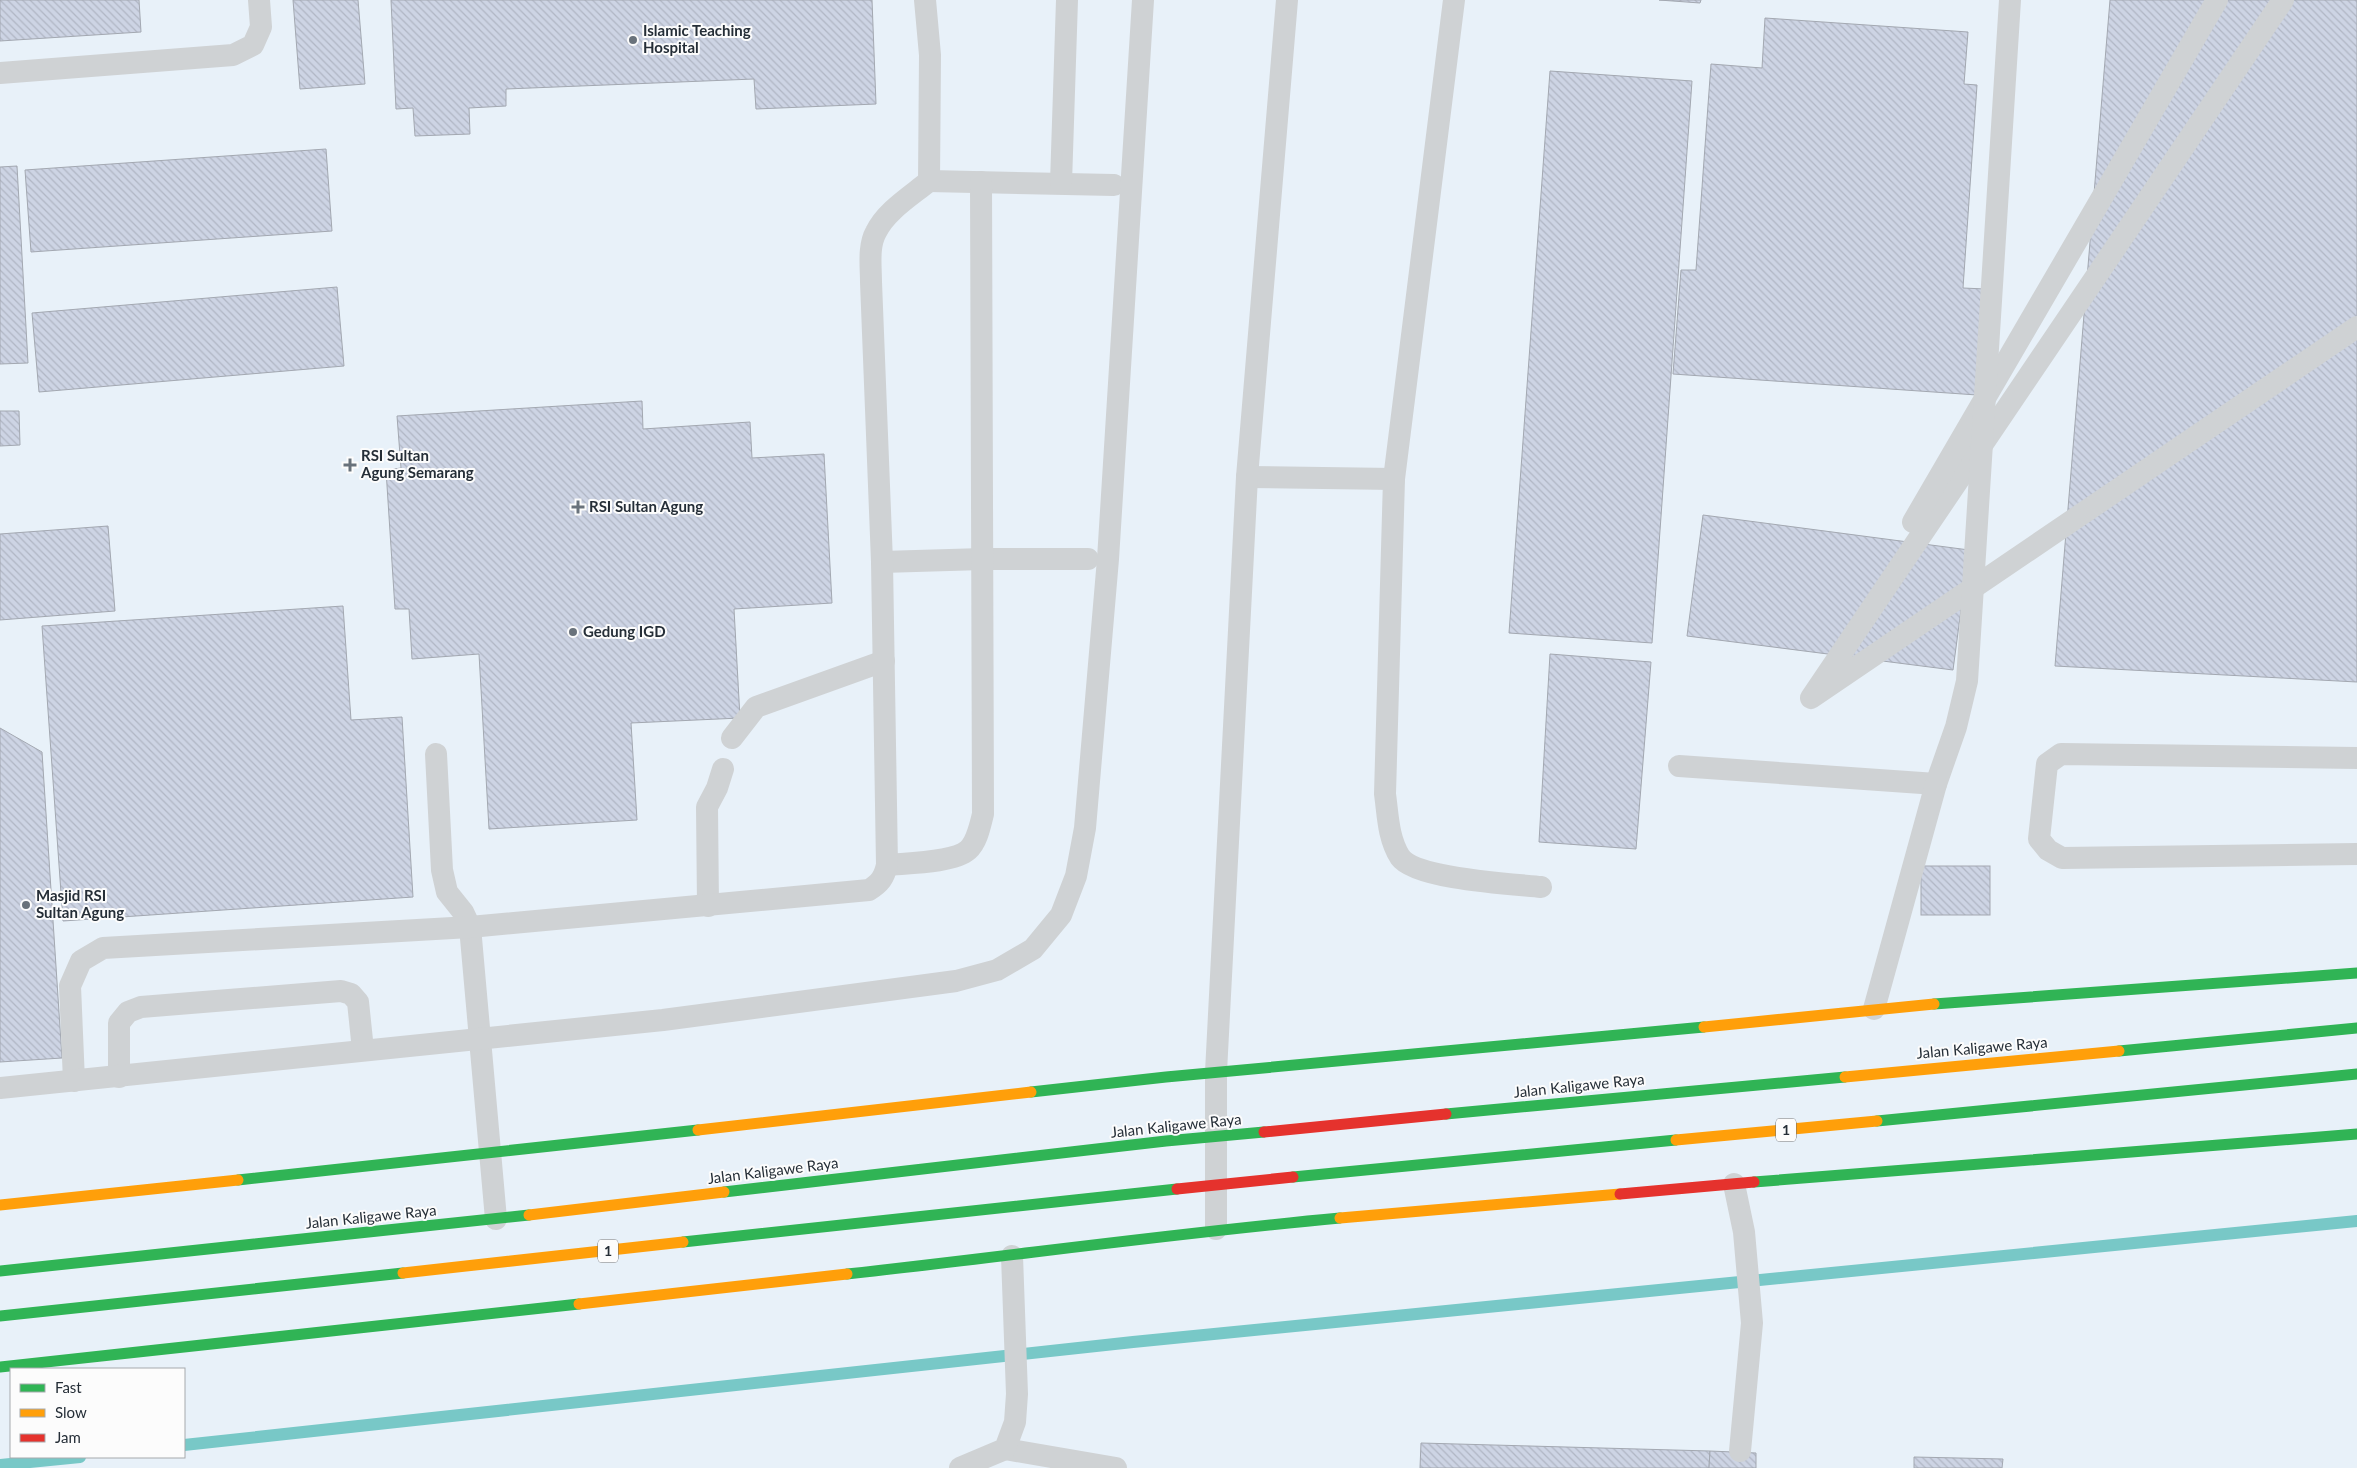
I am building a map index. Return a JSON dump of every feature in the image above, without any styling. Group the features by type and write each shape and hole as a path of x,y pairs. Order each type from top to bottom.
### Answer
{"highway":[{"path":"0,1205 490,1153 1216,1072 1610,1037 1874,1009 2357,972"},
{"name":"Jalan Kaligawe Raya","path":"0,1271 496,1218 1166,1141 1216,1138 1580,1101 2357,1028"},
{"name":"1","path":"0,1316 1216,1185 2357,1074"},
{"path":"0,1367 1013,1266 1216,1229 1734,1184 2357,1134"}],"lane":[{"path":"0,72 233,55 253,45 261,26 259,0"},
{"path":"925,0 930,55 928,181"},
{"path":"1061,184 1067,0"},
{"path":"0,1088 663,1020 956,981 997,970 1033,949 1061,915 1076,876 1086,818 1108,559 1143,0"},
{"path":"1216,1229 1216,1072 1247,477 1287,0"},
{"path":"1454,0 1394,479 1385,794 1390,835 1401,858 1421,871 1459,878 1541,887"},
{"path":"1874,1009 1936,784 1956,727 1967,681 2010,0"},
{"path":"1811,698 2217,0"},
{"path":"1811,698 2282,0"},
{"path":"74,1081 70,986 81,961 103,948 470,927 868,890 879,883 884,876 887,865 882,562 871,282 871,249 875,233 887,217 928,181 1114,185"},
{"path":"887,865 947,858 968,850 978,833 984,814 981,182"},
{"path":"1811,698 2357,327"},
{"path":"1247,477 1394,479"},
{"path":"882,562 984,559 1088,559"},
{"path":"732,738 756,707 884,661"},
{"path":"436,754 442,870 447,892 463,912 470,927 496,1218"},
{"path":"2357,758 2061,754 2047,764 2039,839 2048,850 2062,858 2357,854"},
{"path":"1680,766 1936,784"},
{"path":"708,906 707,807 717,788 723,769"},
{"path":"119,1077 119,1023 128,1012 142,1007 341,991 351,994 358,1002 363,1050"},
{"path":"1734,1184 1744,1232 1752,1323 1740,1451"},
{"path":"1005,1448 1014,1422 1017,1394 1013,1266"},
{"path":"960,1468 1005,1448 1116,1468"}],"building":[{"path":"0,0 139,0 141,32 0,41"},
{"path":"293,0 358,0 365,84 300,89"},
{"name":"Islamic Teaching Hospital","path":"391,0 872,0 876,104 756,109 754,79 506,89 506,106 469,108 470,134 415,136 413,108 396,109"},
{"path":"1659,0 1701,0 1700,3"},
{"path":"2110,0 2357,0 2357,682 2055,666"},
{"path":"1765,18 1968,32 1964,84 1977,85 1963,288 1985,289 1977,395 1673,374 1681,270 1696,270 1711,64 1762,68"},
{"path":"1550,71 1692,81 1652,643 1509,633"},
{"path":"326,149 332,231 31,252 25,170"},
{"path":"17,166 28,363 0,364 0,167"},
{"path":"337,287 344,366 39,392 32,313"},
{"name":"Gedung IGD","path":"642,401 643,429 750,422 752,458 824,454 832,603 734,609 740,718 631,723 637,820 489,829 479,654 412,659 409,609 395,609 386,470 401,468 397,416"},
{"path":"0,411 19,411 20,445 0,446"},
{"path":"1703,515 1969,550 1953,670 1687,636"},
{"path":"108,526 115,611 0,620 0,534"},
{"path":"343,606 351,720 402,717 413,897 63,921 42,626"},
{"path":"1550,654 1651,662 1636,849 1539,842"},
{"name":"Masjid RSI Sultan Agung","path":"0,728 42,752 62,1058 0,1062"},
{"path":"1921,866 1990,866 1990,915 1921,915"},
{"path":"1421,1443 1710,1451 1709,1468 1420,1468"},
{"path":"1710,1451 1756,1453 1756,1468 1709,1468"},
{"path":"1914,1457 2003,1459 2002,1468 1914,1468"}],"waterway":[{"path":"185,1445 1133,1342 2357,1221"},
{"path":"0,1465 70,1458"}],"traffic: fast":[{"path":"1934,1004 2357,973"},
{"path":"1031,1092 1166,1077 1704,1027"},
{"path":"2119,1051 2357,1028"},
{"path":"1877,1121 2357,1074"},
{"path":"1446,1114 1845,1077"},
{"path":"238,1180 698,1130"},
{"path":"724,1192 1166,1141 1264,1132"},
{"path":"1754,1182 2357,1134"},
{"path":"1293,1177 1676,1140"},
{"path":"683,1242 1177,1189"},
{"path":"0,1271 529,1215"},
{"path":"847,1274 1340,1218"},
{"path":"0,1316 403,1273"},
{"path":"0,1367 579,1304"}],"traffic: slow":[{"path":"1704,1027 1934,1004"},
{"path":"1845,1077 2119,1051"},
{"path":"698,1130 1031,1092"},
{"path":"1676,1140 1877,1121"},
{"path":"0,1205 238,1180"},
{"path":"529,1215 724,1192"},
{"path":"1340,1218 1620,1194"},
{"path":"403,1273 683,1242"},
{"path":"579,1304 847,1274"}],"traffic: jam":[{"path":"1264,1132 1446,1114"},
{"path":"1177,1189 1293,1177"},
{"path":"1620,1194 1754,1182"}],"place":[{"name":"Islamic Teaching Hospital","path":"633,40"},
{"name":"RSI Sultan Agung Semarang","path":"350,465"},
{"name":"RSI Sultan Agung","path":"578,507"},
{"name":"Gedung IGD","path":"573,632"},
{"name":"Masjid RSI Sultan Agung","path":"26,905"}]}
